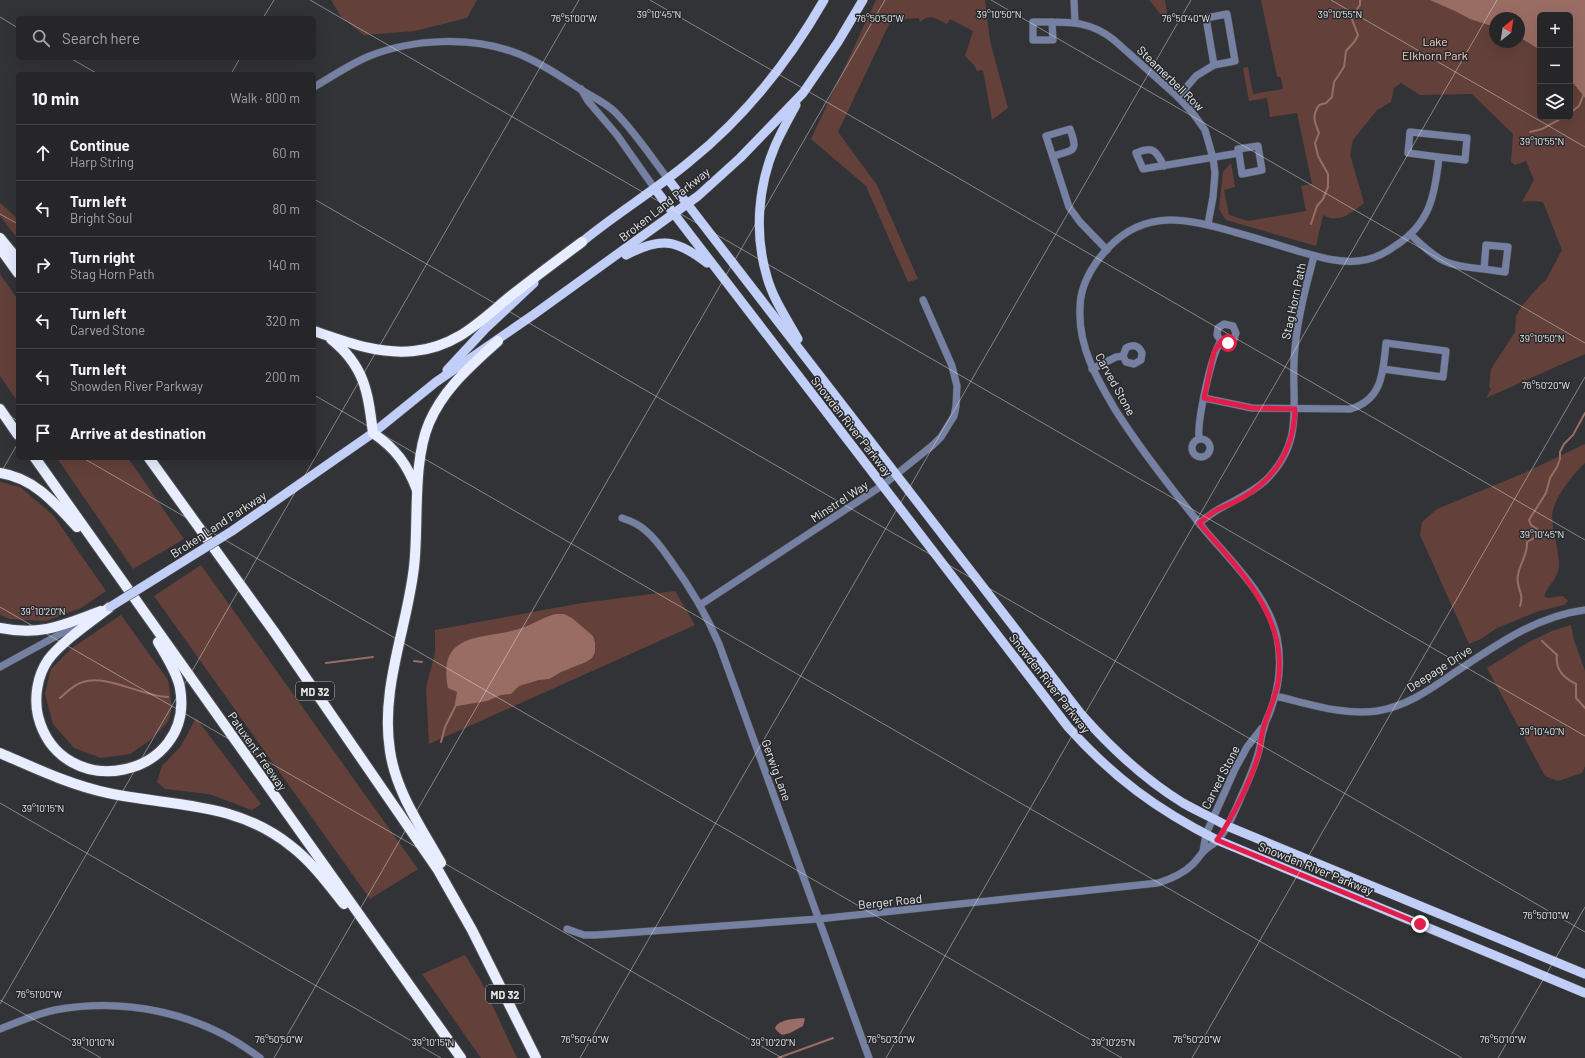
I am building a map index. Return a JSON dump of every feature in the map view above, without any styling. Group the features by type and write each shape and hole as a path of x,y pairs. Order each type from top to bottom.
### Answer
{"highway":[{"path":"0,238 16,258"},
{"path":"316,332 376,349 396,352 415,351 449,341 473,328 512,295 582,242"},
{"path":"0,248 16,270"},
{"path":"327,335 346,352 361,375 367,391 373,433 390,446 404,462 418,492"},
{"path":"472,930 441,863 406,801 393,768 387,728 389,690 411,589 423,443 428,426 436,408 455,381 498,341"},
{"path":"0,409 16,432"},
{"name":"Patuxent Freeway","path":"35,460 461,1058"},
{"name":"MD 32","path":"150,460 274,633 435,864 472,930 536,1058"},
{"path":"0,473 22,478 53,500 110,565"},
{"path":"110,607 58,649 48,660 38,683 37,711 46,735 55,748 76,764 87,768 112,772 138,766 158,753 173,734 180,713 180,688 177,678 139,604"},
{"path":"0,628 26,631 56,628 110,607"},
{"path":"0,754 85,788 132,798 202,807 239,816 258,824 274,833 308,862 406,980"}],"main road":[{"name":"Broken Land Parkway","path":"436,382 516,299 582,242 668,179 720,135 748,105 791,52 824,0"},
{"name":"Broken Land Parkway","path":"110,607 232,531 373,433 436,382 498,341 688,204 740,158 803,93 838,42 863,0"},
{"path":"803,93 775,146 767,167 762,188 760,225 761,244 767,277 777,303 813,367"},
{"name":"Snowden River Parkway","path":"668,179 1081,714 1103,738 1137,770 1159,787 1184,803 1227,826 1585,974"},
{"name":"Snowden River Parkway","path":"655,188 674,215 1055,710 1091,752 1108,768 1149,801 1217,840 1585,993"},
{"path":"601,267 647,245 666,243 677,244 692,252 719,273"}],"street":[{"path":"1074,0 1075,22"},
{"path":"1178,97 1196,76 1214,65 1235,61 1228,14 1206,18 1214,65"},
{"name":"Steamerbell Row","path":"1052,22 1075,22 1092,26 1106,33 1178,97 1200,122 1209,142 1213,158 1215,184 1208,224"},
{"path":"316,85 361,60 378,53 412,45 455,42 492,46 518,54 556,72 604,102 616,113 668,179"},
{"path":"581,89 588,102 617,136 655,188"},
{"path":"1054,156 1070,151 1074,147 1075,144 1070,129 1046,136 1054,156 1065,196 1071,211 1107,250"},
{"path":"1410,132 1468,138 1465,160 1439,157 1408,153 1410,132"},
{"path":"1258,146 1262,170 1242,174 1239,153 1238,150 1258,146"},
{"path":"1164,166 1239,153"},
{"name":"Carved Stone","path":"1227,826 1259,753 1264,726 1275,696 1279,676 1279,656 1276,634 1270,616 1251,585 1199,523 1140,446 1108,398 1092,369 1081,335 1079,306 1087,279 1092,268 1107,250 1117,239 1127,232 1153,222 1179,219 1208,224 1314,256 1346,261 1367,260 1389,250 1411,235 1426,214 1431,204 1436,187 1439,157"},
{"path":"1411,235 1438,259 1458,266 1505,272 1508,247 1486,245 1484,269"},
{"name":"Stag Horn Path","path":"1199,523 1218,509 1242,498 1266,480 1283,457 1292,437 1295,409 1293,366 1296,337 1299,313 1314,256"},
{"name":"Minstrel Way","path":"700,605 883,485 897,475 941,437 950,423 956,406 957,392 955,377 923,300"},
{"path":"1199,438 1199,422 1214,352 1221,341"},
{"path":"1204,398 1252,408 1350,409 1370,399 1374,393 1381,378 1386,343 1446,351 1443,377 1383,369"},
{"path":"1092,369 1116,357 1123,356"},
{"name":"Gerwig Lane","path":"622,518 635,523 654,538 687,583 700,605 719,644 869,1058"},
{"name":"Broken Land Parkway","path":"0,667 110,607"},
{"name":"Deepage Drive","path":"1275,696 1344,710 1376,711 1390,708 1418,697 1522,630 1548,620 1585,610"},
{"name":"Carved Stone","path":"1212,818 1247,747 1264,726"},
{"path":"1204,851 1206,834 1212,818"},
{"name":"Berger Road","path":"567,929 584,934 596,935 688,930 818,919 1158,883 1177,876 1186,870 1217,840 1227,826"},
{"path":"0,1029 26,1019 54,1011 85,1006 123,1006 141,1008 179,1017 213,1029 260,1058"}],"green space":[{"path":"331,0 477,0 467,18 415,31 364,35 342,18"},
{"path":"876,0 985,0 990,41 1008,108 992,120 983,70 977,71 974,65 965,56 973,31 950,19 947,24 930,17 920,22 919,18 891,20 838,132 877,185 918,279 908,282 866,186 811,139"},
{"path":"1149,0 1165,0 1169,25 1150,1"},
{"name":"Lake Elkhorn Park","path":"1261,0 1585,0 1585,354 1486,398 1491,389 1489,387 1491,369 1515,332 1516,316 1521,307 1546,280 1562,250 1543,202 1522,202 1534,180 1526,161 1515,165 1511,162 1513,134 1472,94 1420,95 1401,83 1394,88 1391,102 1377,110 1353,140 1350,154 1364,203 1350,214 1339,218 1323,215 1316,246 1226,220 1219,209 1223,172 1231,163 1235,187 1224,190 1229,215 1248,221 1306,211 1301,186 1312,184 1297,113 1270,117 1267,98 1249,101 1243,68 1248,67 1253,94 1283,89 1281,78 1277,76"},
{"path":"0,203 16,217 16,236 0,216"},
{"path":"0,274 16,297 16,399 0,376"},
{"path":"1585,444 1585,463 1569,480 1559,495 1555,503 1552,517 1559,566 1557,575 1544,596 1547,598 1563,596 1568,601 1564,605 1539,611 1497,628 1481,639 1469,644 1420,535 1422,522 1437,509 1524,473"},
{"path":"58,460 129,460 184,539 133,569"},
{"path":"0,482 20,487 53,515 106,591 81,608 46,621 10,619 0,615"},
{"path":"201,565 418,869 370,899 154,596"},
{"path":"675,591 695,625 429,744 426,688 435,653 435,630 582,603"},
{"path":"121,615 168,680 172,708 168,722 149,741 130,754 101,758 74,748 53,724 45,694 51,669 72,648"},
{"path":"1571,625 1574,640 1585,671 1585,766 1582,773 1558,781 1545,776 1487,668 1529,642 1552,631"},
{"path":"196,718 261,804 252,810 209,794 165,789 157,782 162,766 181,746"},
{"path":"465,955 481,981 517,1058 481,1058 422,974"}],"shaded area":[{"path":"1430,0 1585,0 1585,98 1573,83 1573,12 1537,12 1537,48 1525,41 1525,12 1489,12 1489,25 1470,19"},
{"path":"556,614 564,614 572,618 593,636 595,652 592,658 549,679 539,680 519,686 511,694 501,695 487,701 457,706 455,704 457,692 448,688 446,670 449,656 456,647 477,637 519,629"},
{"path":"805,1019 803,1026 790,1033 782,1035 775,1028 783,1021"}],"waterway":[{"path":"1311,224 1317,206 1323,199 1328,187 1328,174 1318,156 1315,143 1319,133 1315,122 1315,116 1319,105 1326,103 1332,97 1334,82 1344,67 1346,51 1358,35 1351,17 1360,5 1360,0"},
{"path":"1573,111 1579,106 1585,91"},
{"path":"1530,132 1542,129 1558,120"},
{"path":"1520,606 1521,594 1517,579 1526,551 1527,542 1541,534 1531,525 1529,520 1546,493 1550,478 1557,467 1560,459 1560,452 1564,444 1573,435 1585,413"},
{"path":"1542,641 1557,655 1557,665 1561,673 1576,684 1576,698 1585,708"},
{"path":"326,663 373,657"},
{"path":"414,661 422,662"},
{"path":"60,698 77,684 92,680 113,683 158,696 168,697"},
{"path":"441,742 445,727 456,705"},
{"path":"778,1058 833,1038"}],"route":[{"path":"1228,343 1221,341 1214,352 1204,398 1252,408 1295,409 1292,437 1288,447 1283,457 1266,480 1242,498 1218,509 1199,523 1256,591 1270,616 1276,634 1279,656 1278,682 1275,696 1264,726 1259,753 1227,826 1217,840 1420,924"}]}
